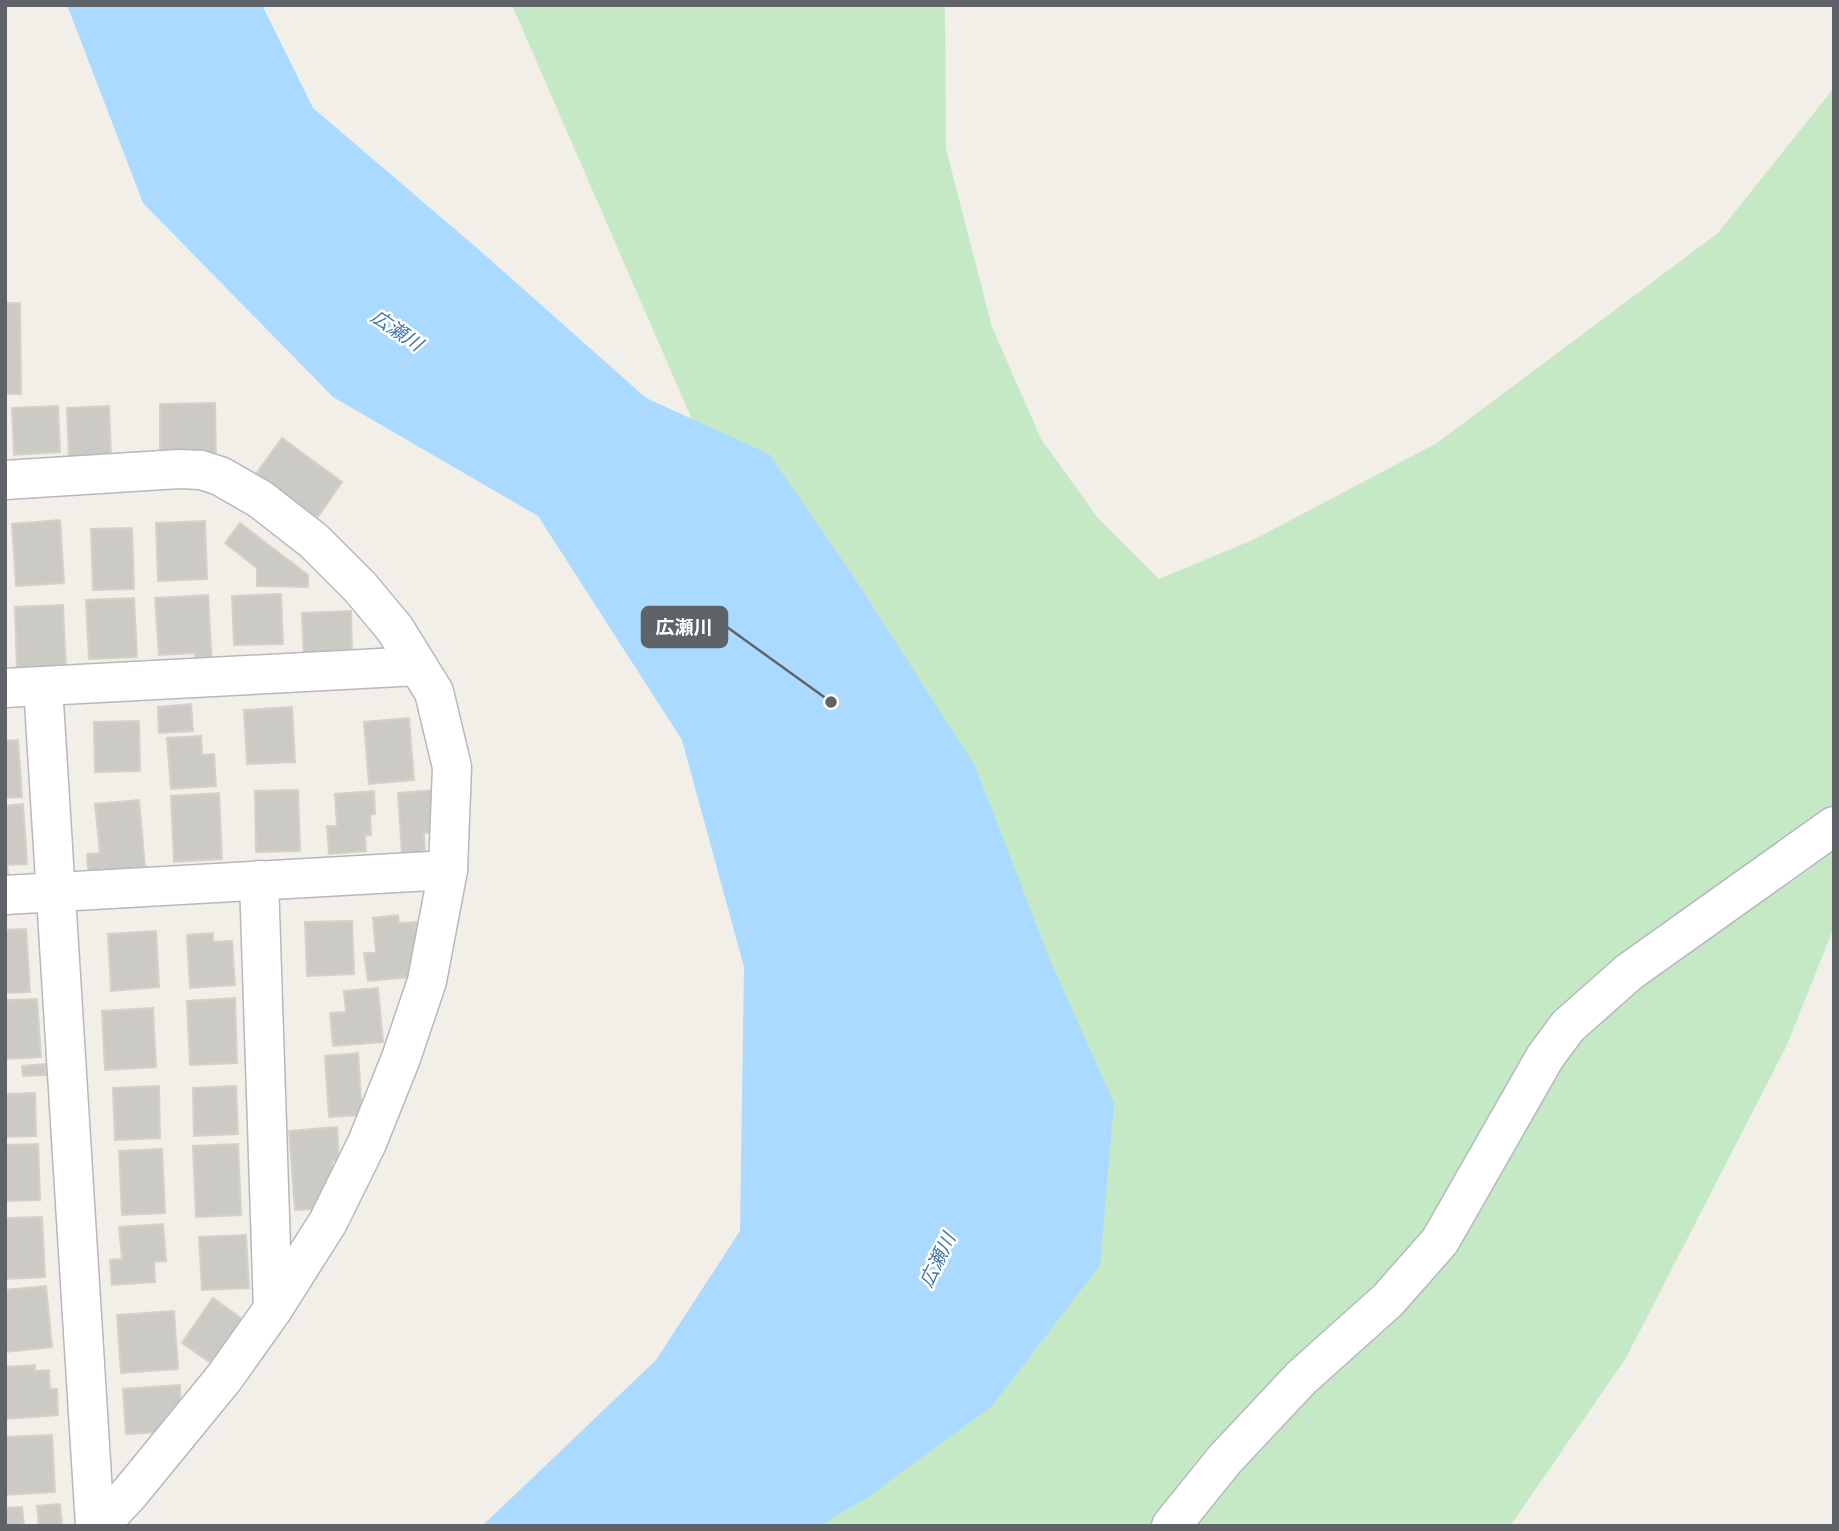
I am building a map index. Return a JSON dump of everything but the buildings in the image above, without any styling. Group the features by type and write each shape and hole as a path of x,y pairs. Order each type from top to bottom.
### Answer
{"street":[{"path":"5,480 179,469 201,470 220,476 260,499 314,541 360,587 395,629 433,692 452,767 448,870 427,981 367,1143 328,1222 273,1309 224,1378 129,1494 97,1526"},
{"path":"5,688 418,666"},
{"path":"43,686 97,1526"},
{"path":"1171,1526 1225,1458 1301,1378 1388,1300 1440,1241 1545,1056 1568,1026 1629,972 1834,826"},
{"path":"5,895 448,870"},
{"path":"259,880 273,1309"}],"green space":[{"path":"512,5 945,5 946,149 992,327 1041,439 1097,517 1159,579 1255,539 1437,443 1718,233 1834,88 1834,927 1787,1045 1626,1358 1510,1526 529,1526 757,1301 789,936 704,447"}],"water":[{"path":"67,5 262,5 313,108 477,248 646,398 769,454 852,574 975,766 1050,960 1114,1103 1100,1265 992,1406 868,1497 819,1526 482,1526 656,1360 740,1231 744,967 682,740 538,516 333,397 143,203"}],"place":[{"name":"広瀬川","path":"831,702"}]}
